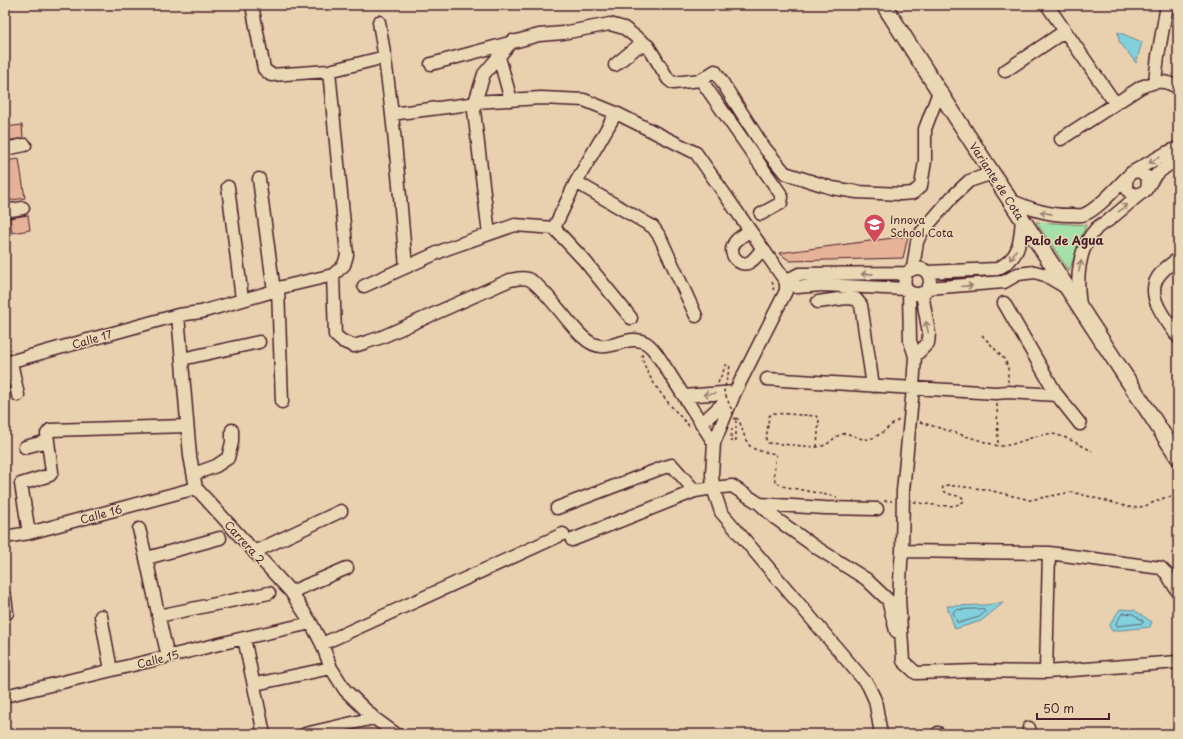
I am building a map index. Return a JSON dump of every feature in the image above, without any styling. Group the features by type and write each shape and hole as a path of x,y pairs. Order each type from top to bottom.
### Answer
{"main road":[{"name":"Variante de Cota","path":"884,5 939,92 1080,305 1178,457"}],"street":[{"path":"252,5 264,69 271,76 329,71 385,57"},
{"path":"1047,5 1115,103"},
{"path":"1155,81 1167,5"},
{"path":"379,22 392,115 406,267"},
{"path":"431,64 512,41 539,35 563,33 610,24 624,28 648,46 668,79 673,83 701,80 715,71 763,146 785,173 832,188 857,192 901,194 913,193 921,186 925,161 925,129 939,92"},
{"path":"1004,71 1065,31"},
{"path":"489,234 474,111 475,102 484,74 512,41"},
{"path":"615,66 637,47 648,46"},
{"path":"499,57 511,100"},
{"path":"329,71 347,255 344,265 333,275 335,335 342,341 354,346 382,337 510,280 519,278 528,279 542,290 583,338 594,346 610,347 618,343 635,341 646,343 662,362 684,396 697,426 714,443"},
{"path":"701,80 782,197 781,203 761,214"},
{"path":"1061,139 1141,87 1155,81 1168,83 1178,88"},
{"path":"392,115 470,104 475,102 541,98 584,100 616,113 696,153 762,249 774,276 786,290 732,389 714,443 712,474 713,488 721,512 868,685 875,700 881,734"},
{"path":"554,228 576,182 616,113"},
{"path":"5,149 25,145"},
{"path":"1010,200 1028,208 1046,213 1085,215 1098,205 1129,175 1166,153 1178,148"},
{"path":"1080,305 1078,289 1080,265 1088,242 1096,229 1147,189 1150,181 1164,167 1178,160"},
{"path":"1140,194 1132,194 1125,185 1129,175 1134,172 1142,172 1148,178 1148,186"},
{"path":"903,661 899,599 903,501 915,356 910,341 908,290 904,281 917,270 922,261 917,242 921,232 969,181 993,173"},
{"path":"259,179 276,289 282,402"},
{"path":"576,182 654,227 696,316"},
{"path":"228,187 242,299"},
{"path":"5,211 23,208"},
{"path":"1085,215 1096,229"},
{"path":"781,286 799,274 997,269 1014,257 1019,244 1022,218"},
{"path":"364,286 446,249 515,225 554,228 584,260 631,318"},
{"path":"749,231 737,239 733,245 732,252 735,259 741,263 749,263 762,249"},
{"path":"1178,259 1161,272 1154,287 1154,297 1158,307 1178,337"},
{"path":"915,356 928,343 929,334 925,291 930,280 917,270"},
{"path":"781,286 797,287 822,285 908,290 915,294 925,291 1004,282 1018,274 1035,272 1045,275 1068,288"},
{"name":"Calle 17","path":"8,363 178,315 201,312 276,289 333,275"},
{"path":"818,302 846,298 856,299 861,305 873,386"},
{"path":"1004,303 1057,395 1080,424"},
{"path":"178,315 190,456 196,488"},
{"path":"182,359 259,342"},
{"path":"8,363 18,395"},
{"path":"767,378 873,386 1057,395"},
{"path":"684,396 732,389"},
{"path":"697,426 732,389"},
{"path":"29,533 20,484 50,475 52,472 47,434 50,430 187,426"},
{"path":"194,474 216,466 228,458 232,442 232,430"},
{"path":"25,447 48,441"},
{"path":"557,508 668,465 672,465 675,468 695,492"},
{"path":"322,644 567,537 695,492 732,486 760,504 775,518 814,546 866,579 888,600 903,661 916,673 977,671 1046,672 1178,662"},
{"name":"Calle 16","path":"5,537 29,533 196,488"},
{"name":"Carrera 2","path":"196,488 291,592 311,623 322,644 331,668 345,690 374,718 396,734"},
{"path":"760,504 825,508 879,505"},
{"path":"254,552 341,511"},
{"path":"139,529 147,558 158,616 168,656"},
{"path":"147,558 220,538"},
{"path":"902,551 1049,553 1161,568 1167,574 1178,592"},
{"path":"1046,672 1049,553"},
{"path":"291,592 347,568"},
{"path":"158,616 269,593"},
{"path":"5,597 7,613"},
{"path":"101,616 111,670"},
{"name":"Calle 15","path":"5,696 311,623"},
{"path":"244,638 264,734"},
{"path":"260,683 331,668"},
{"path":"304,734 374,718"}],"path":[{"path":"774,276 772,274 781,286"},
{"path":"773,293 774,276"},
{"path":"982,335 1006,360 1008,367 1002,393 998,446"},
{"path":"646,343 642,355 648,375 674,410 697,426"},
{"path":"718,383 726,365 730,366 724,390 734,414 736,421 736,442 731,441 732,426 734,419 737,417 748,445 755,451 776,454 774,473 775,481 782,486 841,498"},
{"path":"722,386 728,379"},
{"path":"721,390 732,389"},
{"path":"879,505 903,501 953,506 960,505 964,502 962,497 949,494 942,490 946,485 984,489 1030,500 1072,492 1133,508 1145,506 1164,498 1178,496"}],"green space":[{"path":"1036,222 1086,225 1069,271"}],"water":[{"path":"1118,32 1142,42 1136,63 1119,41"},
{"path":"1003,603 981,621 955,629 947,606 984,605"},
{"path":"1120,609 1134,610 1152,622 1150,627 1112,631 1109,626"}],"building":[{"path":"22,125 23,138 6,141 5,127"},
{"path":"19,159 25,198 7,201 5,186 5,161"},
{"path":"28,215 30,230 12,233 10,218"},
{"name":"Innova School Cota","path":"908,236 903,258 790,261 779,253"}],"place":[{"name":"Innova School Cota","path":"875,244"}],"district":[{"name":"Palo de Agua","path":"1064,240"}]}
